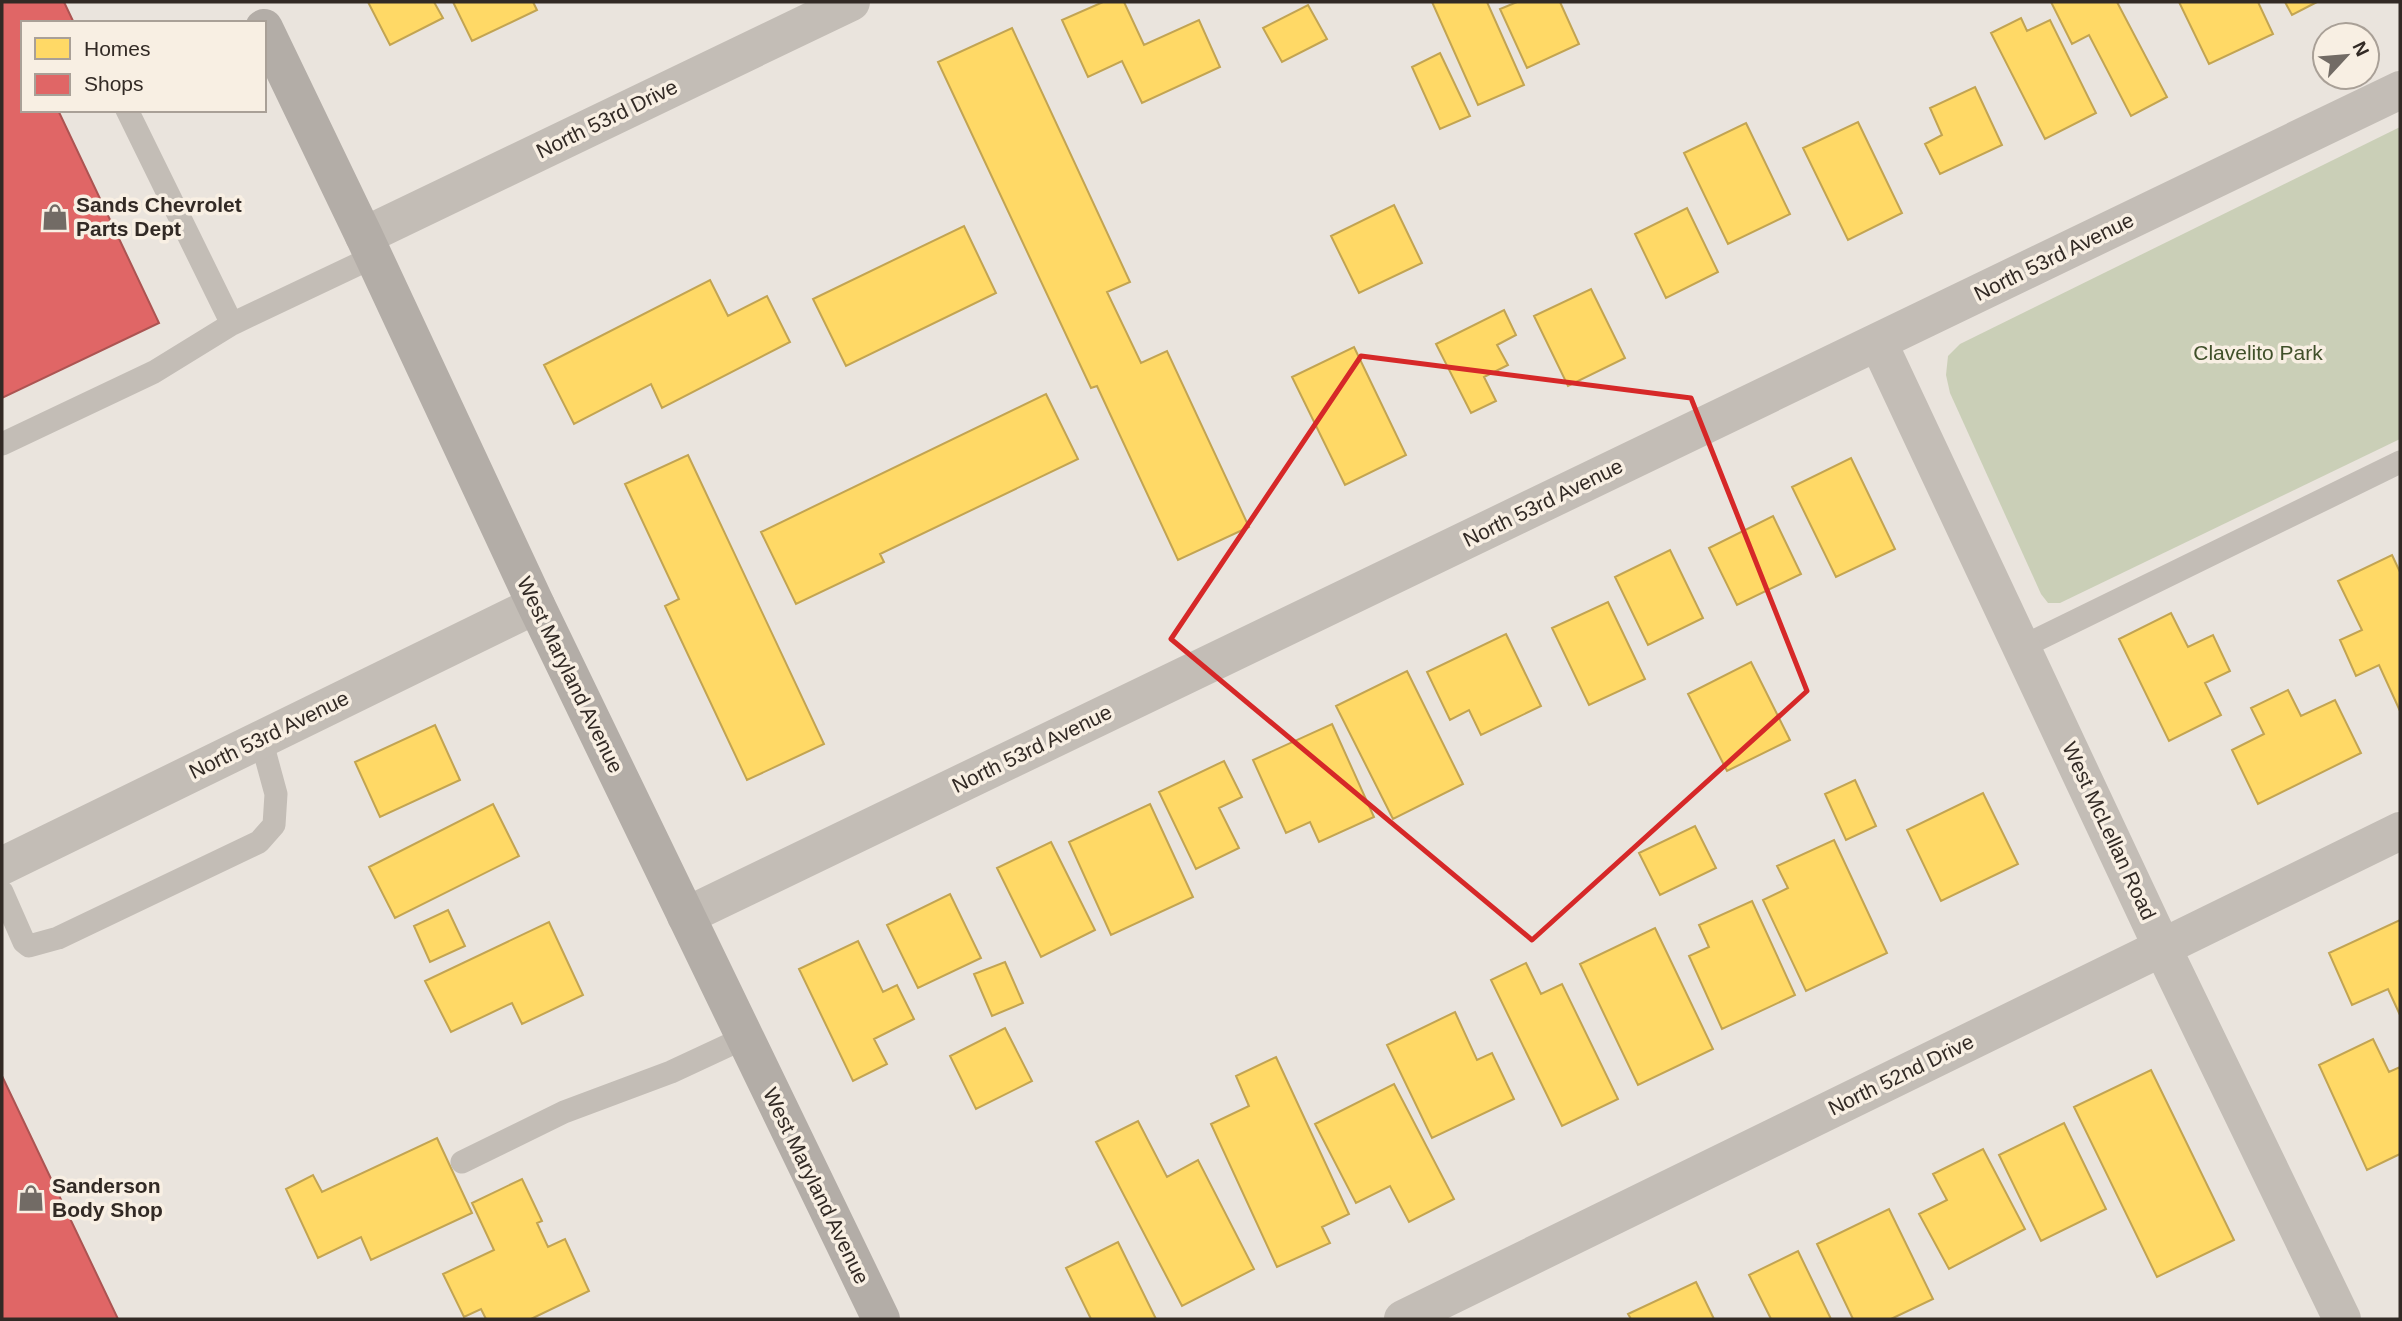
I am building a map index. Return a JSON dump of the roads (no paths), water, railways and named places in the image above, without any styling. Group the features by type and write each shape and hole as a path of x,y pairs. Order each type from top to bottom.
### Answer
{"street":[{"path":"251,2 261,21"},
{"name":"North 53rd Drive","path":"368,246 851,2"},
{"name":"West Maryland Avenue","path":"266,32 536,605 881,1319"},
{"name":"North 53rd Avenue","path":"686,916 2400,90"},
{"name":"West McLellan Road","path":"1878,342 2162,947 2342,1319"},
{"name":"North 53rd Avenue","path":"2,866 536,605"},
{"name":"North 52nd Drive","path":"1403,1319 2400,831"}],"lane":[{"path":"128,112 232,324"},
{"path":"2,444 154,372 368,246"},
{"path":"2022,647 2400,462"},
{"path":"2,892 24,942 29,946 58,938 258,842 274,825 276,794 261,740"},
{"path":"462,1162 564,1112 671,1072 744,1038"}],"place":[{"name":"Sands Chevrolet Parts Dept","path":"55,217"},
{"name":"Sanderson Body Shop","path":"31,1198"}],"park label":[{"name":"Clavelito Park","path":"2258,353"}]}
